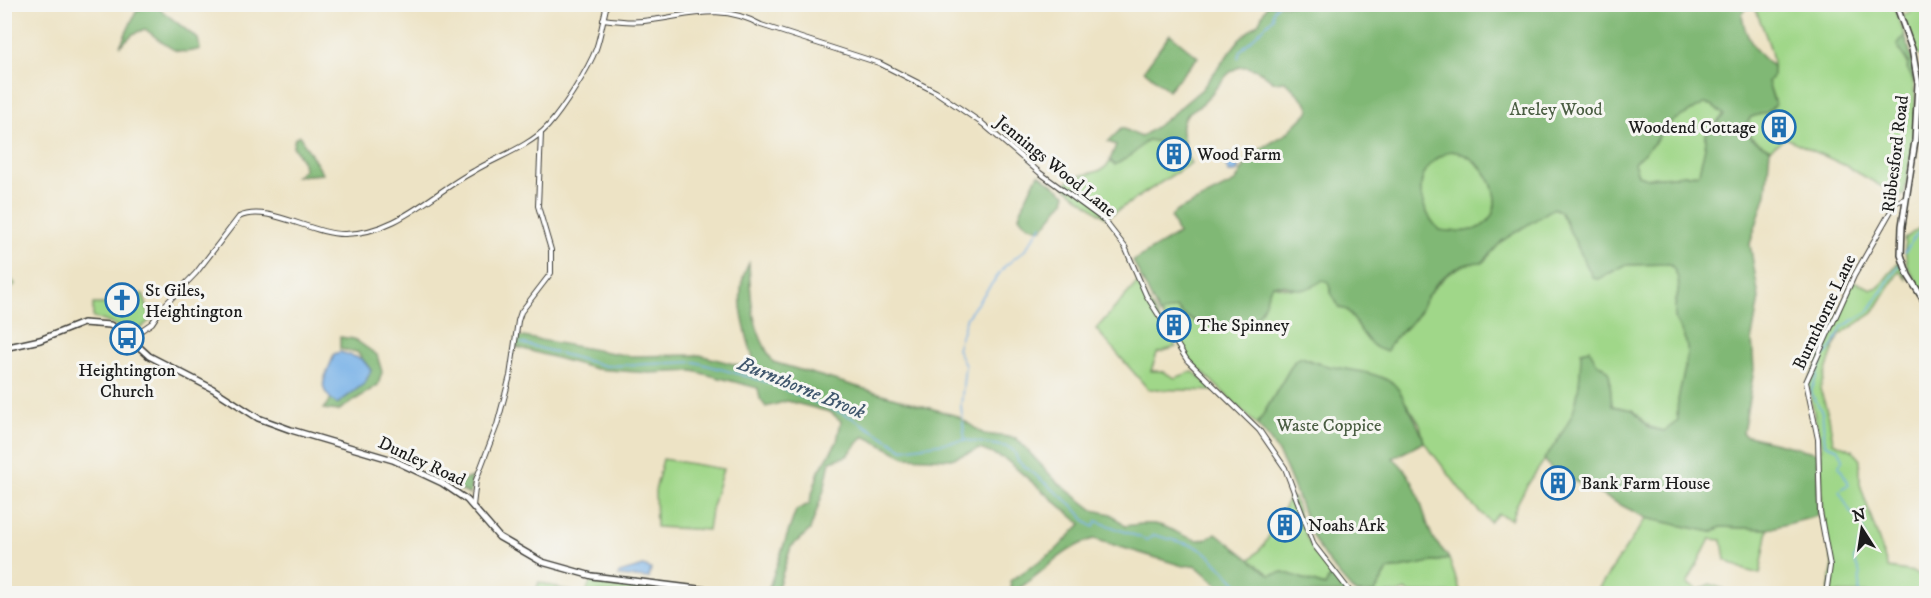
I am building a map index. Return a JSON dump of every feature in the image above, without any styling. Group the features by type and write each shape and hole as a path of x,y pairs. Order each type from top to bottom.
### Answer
{"street":[{"path":"130,338 152,323 162,308 196,273 239,217 260,213 340,234 376,228 402,219 472,172 542,132 552,121 591,60 607,4"},
{"name":"Ribbesford Road","path":"1896,4 1912,50 1917,78 1915,141 1905,199 1901,258 1908,275 1926,304"},
{"name":"Jennings Wood Lane","path":"603,19 648,21 702,12 743,15 761,25 890,68 936,92 983,124 1031,165 1086,205 1110,227 1125,247 1146,295 1187,360 1259,430 1286,468 1314,545 1352,594"},
{"path":"473,506 476,480 497,425 510,376 521,312 551,273 551,250 538,206 538,165 542,132"},
{"name":"Burnthorne Lane","path":"1826,594 1830,566 1820,512 1818,439 1806,382 1836,312 1863,260 1896,202 1905,199"},
{"name":"Dunley Road","path":"4,348 92,322 110,325 130,338 149,356 213,389 258,418 393,460 457,491 473,506 488,526 506,542 554,566 594,576 739,594"}],"green space":[{"path":"153,4 198,39 200,49 177,51 145,29 133,34 120,46 136,12 144,5"},
{"name":"Areley Wood","path":"1267,5 1751,5 1742,13 1743,21 1756,50 1773,66 1773,75 1768,82 1775,105 1768,112 1751,117 1744,127 1751,138 1770,149 1766,194 1750,244 1759,298 1752,337 1754,370 1743,433 1818,453 1818,516 1768,529 1721,527 1711,532 1646,518 1551,469 1544,459 1563,432 1574,409 1579,384 1581,351 1589,349 1597,363 1609,371 1612,406 1633,410 1650,428 1664,431 1678,421 1678,402 1687,357 1685,339 1675,317 1678,279 1670,264 1625,265 1598,279 1593,278 1560,211 1554,208 1502,241 1483,262 1459,267 1439,281 1414,319 1392,342 1387,351 1380,350 1369,341 1347,310 1340,308 1332,295 1328,282 1323,280 1301,290 1272,285 1263,308 1255,318 1248,324 1233,329 1217,328 1201,323 1184,315 1177,308 1159,314 1133,261 1178,234 1171,217 1175,212 1235,182 1257,151 1286,134 1310,110 1307,103 1285,81 1274,82 1252,68 1243,67 1229,74 1204,102 1185,117 1181,127 1184,144 1169,146 1147,140 1132,155 1115,165 1110,160 1116,145 1108,142 1122,128 1141,137 1164,121 1202,89 1239,40 1259,22","holes":["1704,104 1712,105 1724,115 1706,134 1699,174 1647,178 1638,175 1634,163 1654,143 1667,124","1451,151 1466,156 1478,165 1488,177 1494,190 1495,204 1492,216 1482,226 1467,231 1439,230 1425,208 1422,196 1423,175 1438,158"]},
{"path":"1754,5 1893,5 1905,35 1898,50 1907,63 1913,79 1915,98 1913,140 1904,195 1898,196 1848,167 1786,138 1770,149 1751,138 1744,127 1751,117 1768,112 1774,100 1768,82 1772,74 1772,55"},
{"path":"1898,5 1906,5 1907,7 1900,8 1904,15 1911,12 1909,7 1911,5 1926,5 1926,44 1920,56 1916,53"},
{"path":"1170,34 1198,57 1168,90 1144,70"},
{"path":"1905,35 1912,58 1914,82 1907,68 1909,63 1897,46"},
{"path":"1704,104 1712,105 1724,115 1706,134 1699,174 1647,178 1638,175 1634,163 1654,143 1667,124"},
{"path":"299,135 323,174 296,176 304,170 303,162 293,146 295,138"},
{"path":"1147,140 1180,146 1191,163 1106,218 1064,186 1075,177 1099,171 1110,162 1116,164"},
{"path":"1451,151 1466,156 1478,165 1488,177 1494,190 1495,204 1492,216 1482,226 1467,231 1439,230 1425,208 1422,196 1423,175 1438,158"},
{"path":"1039,174 1066,194 1064,201 1042,229 1023,222 1019,216"},
{"path":"1554,208 1560,211 1593,278 1599,279 1625,265 1670,264 1678,278 1675,317 1685,339 1687,357 1678,402 1678,421 1664,431 1650,427 1633,410 1612,406 1609,371 1597,363 1589,349 1581,351 1579,391 1573,415 1524,491 1511,519 1498,514 1490,522 1470,502 1424,442 1420,424 1392,382 1355,371 1319,366 1302,357 1295,360 1257,425 1190,360 1160,313 1177,308 1189,319 1207,326 1243,327 1272,285 1291,289 1323,280 1328,281 1332,295 1340,308 1347,309 1362,332 1389,344 1416,318 1429,293 1448,274 1468,262 1483,262 1502,241"},
{"path":"1926,223 1926,298 1907,266 1904,239"},
{"path":"1899,261 1907,280 1899,271 1873,313 1840,335 1820,389 1829,417 1833,442 1852,450 1860,460 1860,484 1888,568 1915,572 1925,579 1919,593 1828,593 1833,566 1822,513 1821,446 1808,384 1853,281 1872,289 1879,287"},
{"path":"749,263 750,291 756,326 773,362 957,416 984,434 1016,438 1057,482 1093,510 1111,514 1125,526 1155,524 1201,540 1216,533 1270,575 1283,572 1325,586 1331,573 1347,593 1227,593 1195,565 1183,566 1094,539 1072,548 1012,593 1010,581 1056,550 1081,524 1005,459 980,449 951,459 905,457 864,436 847,456 830,461 824,490 810,530 791,547 776,593 767,593 796,510 809,504 819,471 837,442 841,421 830,412 787,401 766,407 760,399 758,388 693,371 649,373 596,369 516,347 518,336 630,356 700,355 756,370 745,330 741,303 741,289"},
{"path":"5,272 15,284 4,297"},
{"path":"1137,283 1176,347 1157,353 1151,371 1161,371 1175,378 1193,371 1214,391 1148,389 1096,329"},
{"path":"143,294 151,319 138,331 126,330 93,318 93,304 107,304 117,297"},
{"path":"340,337 354,339 377,355 382,372 378,385 338,411 323,409 331,399 337,404 352,393 362,384 371,370 357,352 340,349"},
{"name":"Waste Coppice","path":"1302,357 1324,365 1369,373 1394,384 1398,389 1417,423 1424,442 1393,458 1402,466 1414,485 1432,536 1449,559 1388,570 1374,593 1355,593 1325,557 1311,533 1290,476 1268,437 1257,425 1295,360"},
{"path":"663,459 723,469 711,510 708,530 656,527 655,491"},
{"path":"472,477 470,495 451,485"},
{"path":"1289,498 1294,498 1306,536 1315,553 1331,573 1325,586 1283,572 1270,575 1250,560 1264,545"},
{"path":"1646,518 1711,532 1721,527 1768,529 1760,574 1745,570 1725,560 1722,540 1710,539 1687,584 1699,590 1710,584 1733,593 1595,594"},
{"path":"1449,559 1461,593 1409,593 1406,590 1398,593 1374,594 1388,570"},
{"path":"591,579 683,593 586,593"},
{"path":"539,582 575,593 535,593"}],"water":[{"path":"1229,154 1238,162 1238,170 1234,173 1229,173 1222,157"},
{"path":"340,352 362,359 371,370 365,383 337,404 329,398 323,386 334,354"},
{"path":"643,566 651,569 649,578 618,576 619,573"}],"waterway":[{"path":"4,7 15,4"},
{"path":"1238,58 1240,51 1273,18 1273,11 1278,4"},
{"path":"965,440 961,406 965,365 957,349 967,317 1005,266 1025,250 1042,225"},
{"name":"Burnthorne Brook","path":"1905,252 1916,235 1926,227"},
{"name":"Burnthorne Brook","path":"1859,594 1860,574 1854,560 1859,543 1865,537 1861,523 1850,511 1839,491 1849,484 1839,466 1843,458 1838,449 1825,444 1822,412 1811,392 1823,357 1834,345 1842,327 1868,312 1899,265"},
{"name":"Burnthorne Brook","path":"521,343 606,366 695,362 764,381 851,417 903,449 965,440 1008,447 1014,451 1018,461 1071,504 1090,525 1094,527 1096,521 1147,540 1154,535 1195,546 1208,554 1240,586 1263,594"}],"place":[{"name":"Woodend Cottage","path":"1779,127"},
{"name":"Wood Farm","path":"1174,154"},
{"name":"St Giles, Heightington","path":"122,300"},
{"name":"The Spinney","path":"1174,325"},
{"name":"Heightington Church","path":"127,338"},
{"name":"Bank Farm House","path":"1558,483"},
{"name":"Noahs Ark","path":"1285,525"}]}
